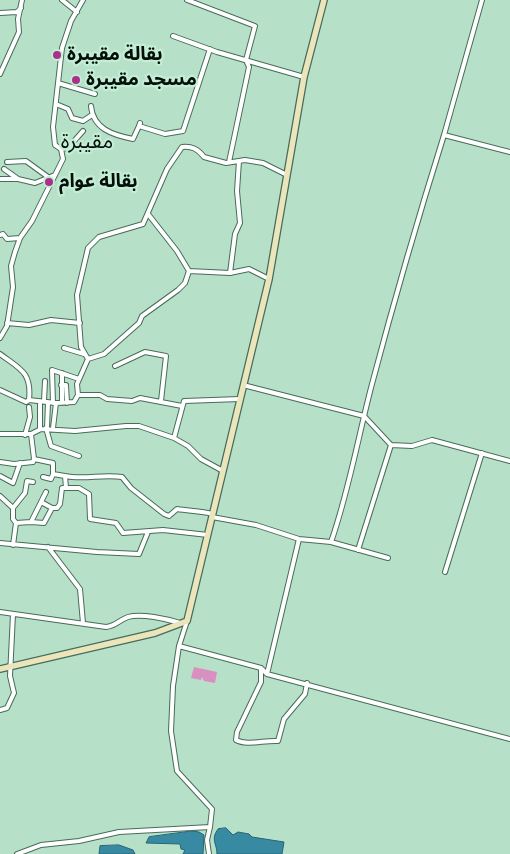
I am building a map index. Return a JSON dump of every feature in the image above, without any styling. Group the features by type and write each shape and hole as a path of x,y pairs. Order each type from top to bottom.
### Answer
{"street":[{"path":"0,74 19,32 18,19 22,0"},
{"path":"62,0 77,12"},
{"path":"83,0 62,48 53,128 55,145 61,149 68,148 83,131"},
{"path":"186,0 254,25 246,60 249,67 229,162"},
{"path":"209,854 206,840 212,809 177,771 172,731 173,686 179,646 208,535 268,280 285,174 304,77 324,0"},
{"path":"331,542 346,492 364,416 413,234 444,136 482,0"},
{"path":"0,13 17,12 21,8"},
{"path":"173,36 210,50 304,77"},
{"path":"91,106 92,115 99,126 110,133 132,139 140,124 165,134 183,132 210,50"},
{"path":"58,84 95,94"},
{"path":"56,104 68,109 72,118 83,120 92,115"},
{"path":"444,136 510,152"},
{"path":"88,359 81,347 77,295 88,248 99,237 143,224 168,169 182,147 199,150 204,157 226,164 239,161 263,163 285,174"},
{"path":"0,338 7,323 13,287 11,266 20,238 32,221 63,160 61,149"},
{"path":"8,162 26,161 48,177"},
{"path":"230,274 235,234 240,223 237,191 239,161"},
{"path":"4,169 18,179"},
{"path":"1,178 35,183 54,175"},
{"path":"0,390 26,402 28,400 54,403 74,402 78,395 79,380 88,359 104,354 138,323 142,316 185,283 189,272 177,251 148,214"},
{"path":"0,235 3,234 7,239 20,238"},
{"path":"189,272 230,274 249,269 268,280"},
{"path":"7,323 29,325 51,320 80,323"},
{"path":"64,348 84,354"},
{"path":"115,366 145,352 166,356 161,402"},
{"path":"0,354 24,373 29,380 28,400"},
{"path":"53,428 52,370 79,380"},
{"path":"62,373 62,403"},
{"path":"45,380 44,429 51,446 79,456"},
{"path":"61,385 66,385 67,403"},
{"path":"243,385 364,416 392,446 412,446 432,440 510,461"},
{"path":"78,395 100,395 114,400 132,401 140,398 182,406"},
{"path":"174,438 184,401 240,399"},
{"path":"44,402 44,429"},
{"path":"25,434 30,417 29,407"},
{"path":"0,434 31,434 53,428 75,431 139,426 174,438 188,446 201,459 223,470"},
{"path":"0,462 33,462 31,434"},
{"path":"358,550 392,446"},
{"path":"445,572 482,454"},
{"path":"34,458 53,463 53,474 50,479 43,477"},
{"path":"0,476 13,483 20,463"},
{"path":"53,474 78,479 98,476 122,477 131,488 169,516 177,509 192,512 198,510 212,516 256,525 299,539 331,542 388,558"},
{"path":"65,476 66,488"},
{"path":"13,544 16,523 13,519 13,508 25,493 27,481 33,482"},
{"path":"40,502 52,508 57,508 60,504 62,488 79,488 89,494 90,519 116,522 123,533 163,530 208,535"},
{"path":"31,522 46,492"},
{"path":"0,496 13,508"},
{"path":"16,523 44,523 52,508"},
{"path":"0,543 139,554 148,532"},
{"path":"267,674 299,539"},
{"path":"48,547 80,590 83,622"},
{"path":"0,612 83,622 106,627 116,626 128,617 164,618 180,624"},
{"path":"0,710 7,708 14,693 10,667 13,614"},
{"path":"0,669 154,634 187,621"},
{"path":"179,646 261,668 267,674 307,683 510,739"},
{"path":"261,668 261,682 237,732 236,740 246,744 262,740 278,741 284,719 305,694 307,683"},
{"path":"17,854 41,845 79,841 118,832 210,827"}],"shaded area":[{"path":"194,667 217,672 215,683 204,681 202,677 201,680 191,678"}],"water":[{"path":"226,828 233,835 238,832 249,834 252,837 284,842 282,854 217,854 214,836 218,829"},
{"path":"192,831 204,835 203,854 183,854 185,850 181,849 180,844 146,843 149,837"},
{"path":"119,845 133,850 135,854 99,854 100,846"}],"place":[{"name":"بقالة مقيبرة","path":"57,55"},
{"name":"مسجد مقيبرة","path":"76,80"},
{"name":"بقالة عوام","path":"49,182"}],"district":[{"name":"مقيبرة","path":"87,142"}]}
